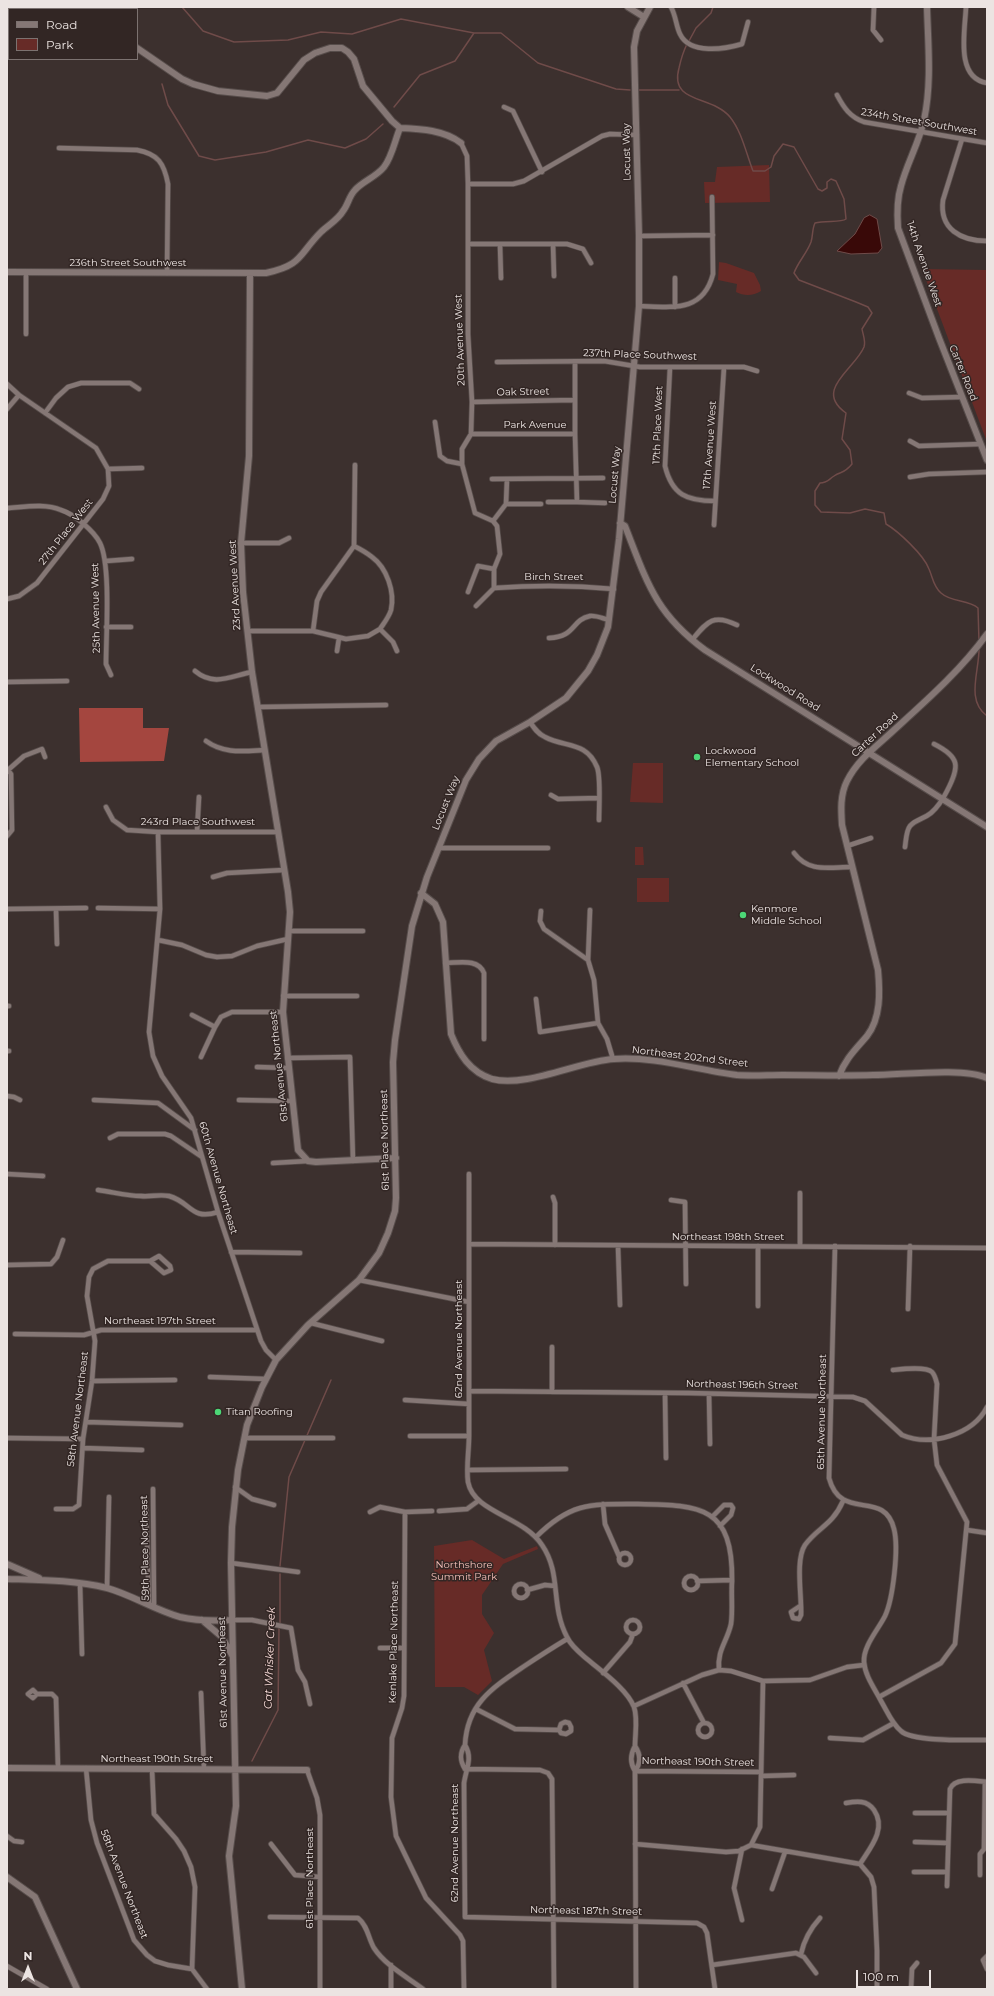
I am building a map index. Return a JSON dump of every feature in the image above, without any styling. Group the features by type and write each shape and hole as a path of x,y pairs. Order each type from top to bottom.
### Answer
{"street":[{"path":"628,7 644,17"},
{"name":"Locust Way","path":"427,877 466,780 479,759 496,741 530,722 566,698 584,678 597,655 609,620 614,589 635,366 639,306 639,236 634,47 638,31 650,7"},
{"path":"671,7 680,34 684,40 694,46 702,48 730,48 742,44 748,22"},
{"path":"874,7 873,30 881,40"},
{"name":"14th Avenue West","path":"927,7 927,93 922,132 901,186 897,212 898,228 939,338"},
{"path":"966,7 965,60 967,70 973,78 980,82 987,83"},
{"path":"138,49 193,84 218,91 267,96 277,93 304,60 314,53 330,48 342,48 354,59 363,86 392,121 400,128 442,133 454,137 461,143"},
{"name":"234th Street Southwest","path":"836,95 846,111 853,118 864,122 987,143"},
{"path":"504,107 513,111 542,172"},
{"name":"236th Street Southwest","path":"7,272 266,273 277,271 290,266 300,258 319,234 344,211 354,190 378,174 384,167 400,128"},
{"path":"468,184 513,184 524,181 602,136 610,134 637,135"},
{"path":"962,139 943,200 942,209 948,227 964,238 987,241"},
{"name":"20th Avenue West","path":"461,143 467,156 468,334 472,402 471,434 462,449 462,464 475,514 493,521"},
{"path":"59,148 137,150 149,153 160,162 166,169 168,184 167,273"},
{"path":"639,306 684,306 703,296 710,286 713,274 712,197"},
{"path":"639,236 713,235"},
{"path":"468,244 553,244 576,246 583,249 591,262"},
{"path":"553,244 554,276"},
{"path":"500,245 501,278"},
{"path":"26,273 26,334"},
{"name":"23rd Avenue West","path":"250,273 249,456 241,543 246,632 284,870"},
{"path":"674,278 675,307"},
{"name":"Carter Road","path":"939,338 987,460"},
{"name":"237th Place Southwest","path":"497,362 604,361 635,366 744,367 757,371"},
{"name":"Park Avenue","path":"471,434 575,434 575,362"},
{"name":"17th Place West","path":"670,367 665,466 670,482 684,497 696,501 715,501"},
{"name":"17th Avenue West","path":"714,525 724,367"},
{"path":"45,413 56,398 68,387 81,383 130,383 139,389"},
{"path":"7,384 19,395 96,448 108,469 142,468"},
{"path":"909,393 922,398 962,397"},
{"path":"7,409 19,395"},
{"name":"Oak Street","path":"472,402 574,400"},
{"path":"435,422 440,456 448,461 462,464"},
{"path":"575,434 577,502"},
{"path":"910,441 919,446 981,444"},
{"path":"313,632 317,601 321,592 354,546 355,465"},
{"name":"27th Place West","path":"7,600 19,596 37,583 103,499 109,486 108,469"},
{"path":"910,478 929,474 987,472"},
{"path":"492,479 603,478"},
{"path":"476,606 494,588 494,569 500,554 497,526 493,521 506,504 507,479"},
{"path":"548,502 605,503"},
{"path":"506,504 541,504"},
{"name":"25th Avenue West","path":"7,508 44,506 62,510 83,524 100,542 106,561 106,664 111,675"},
{"name":"Lockwood Road","path":"620,523 626,526 644,575 661,607 680,630 692,640 868,753 987,827"},
{"path":"241,543 279,543 289,538"},
{"path":"246,632 313,632 339,638 358,638 368,636 380,629 390,612 392,601 388,579 382,568 373,558 354,546"},
{"path":"106,561 132,559"},
{"path":"468,592 478,566 494,569"},
{"name":"Birch Street","path":"494,588 577,585 614,589"},
{"path":"549,638 558,638 569,634 580,620 592,616 609,620"},
{"path":"692,640 707,623 712,620 723,619 737,625"},
{"path":"106,627 131,627"},
{"path":"380,629 393,642 397,651"},
{"name":"Carter Road","path":"839,1076 847,1057 868,1034 875,1018 879,1002 878,970 854,877 841,814 842,791 858,763 935,692 969,657 987,634"},
{"path":"337,651 339,638"},
{"path":"194,671 208,680 221,680 252,672"},
{"path":"7,682 67,681"},
{"path":"258,707 386,705"},
{"path":"530,722 537,732 546,738 577,746 590,754 598,768 599,820"},
{"path":"206,741 220,749 231,751 265,750"},
{"path":"905,847 908,829 915,821 930,814 943,800 956,774 956,768 952,757 947,750 934,744"},
{"path":"8,835 12,830 11,774 8,770 24,756 42,750 45,757"},
{"path":"551,795 558,799 599,798"},
{"path":"197,832 198,797"},
{"name":"243rd Place Southwest","path":"106,807 112,820 127,830 158,832 277,832"},
{"name":"60th Avenue Northeast","path":"158,832 160,909 150,1006 149,1032 153,1056 162,1076 191,1118 218,1212 257,1330 266,1350 276,1360"},
{"path":"847,846 871,838"},
{"path":"439,848 548,848"},
{"path":"794,853 805,865 812,868 852,867"},
{"path":"213,877 227,873 284,870"},
{"name":"61st Avenue Northeast","path":"284,870 289,902 288,939 282,1012 298,1150 308,1161"},
{"name":"61st Place Northeast","path":"276,1360 311,1322 359,1280 379,1253 388,1233 396,1198 393,1062 412,926 427,877"},
{"path":"421,893 435,904 440,912 443,922 445,963 474,962 482,968 484,973 484,1039"},
{"path":"7,909 86,908"},
{"path":"98,908 160,909"},
{"path":"56,909 57,944"},
{"path":"590,910 588,960 594,980 598,1023 607,1039 613,1059"},
{"path":"541,911 540,921 544,929 588,960"},
{"path":"288,931 363,931"},
{"path":"158,940 182,945 206,955 217,957 232,956 256,946 288,939"},
{"name":"Northeast 202nd Street","path":"445,963 451,1034 455,1045 469,1065 483,1075 494,1079 507,1080 526,1078 613,1059 668,1064 739,1075 839,1076 945,1073 968,1074 987,1078"},
{"path":"283,996 357,996"},
{"path":"536,999 540,1032 598,1023"},
{"path":"201,1057 220,1018 232,1012 282,1012"},
{"path":"192,1015 215,1027"},
{"path":"287,1058 350,1057 353,1161"},
{"path":"257,1067 288,1068"},
{"path":"7,1096 14,1096 20,1100"},
{"path":"94,1100 158,1103 195,1130"},
{"path":"239,1100 292,1101"},
{"path":"110,1138 118,1134 165,1134 171,1136 202,1157"},
{"path":"273,1163 353,1161 396,1158"},
{"path":"7,1174 43,1176"},
{"name":"62nd Avenue Northeast","path":"469,1174 470,1436 468,1470 470,1487 478,1501"},
{"path":"98,1190 139,1196 162,1195 179,1200 198,1214 208,1215 218,1212"},
{"path":"800,1193 800,1246"},
{"path":"553,1197 555,1203 555,1245"},
{"path":"671,1200 686,1202 686,1284"},
{"path":"7,1266 51,1264 57,1257 63,1240"},
{"name":"Northeast 198th Street","path":"469,1244 618,1246 910,1246 987,1248"},
{"path":"618,1246 620,1305"},
{"path":"758,1246 758,1306"},
{"name":"65th Avenue Northeast","path":"835,1246 829,1478 834,1491 843,1501"},
{"path":"908,1308 910,1246"},
{"path":"231,1252 300,1253"},
{"path":"159,1256 170,1266 171,1270 164,1274 150,1262 159,1256"},
{"name":"58th Avenue Northeast","path":"56,1509 73,1509 80,1505 83,1439 92,1381 95,1341 87,1285 94,1269 108,1261 150,1262"},
{"path":"359,1280 469,1302"},
{"path":"311,1322 382,1341"},
{"name":"Northeast 197th Street","path":"15,1334 84,1335 101,1330 257,1330"},
{"path":"552,1347 552,1392"},
{"name":"61st Avenue Northeast","path":"242,1989 229,1856 236,1806 230,1562 235,1487 246,1425 276,1360"},
{"path":"879,1697 941,1663 955,1644 967,1530 967,1522 964,1514 937,1465 934,1439 936,1384 932,1372 926,1369 893,1370"},
{"path":"210,1378 266,1379"},
{"path":"92,1381 175,1380"},
{"name":"Northeast 196th Street","path":"470,1391 831,1395 854,1397 865,1401 902,1435 909,1438 934,1439 948,1436 971,1426 978,1421 987,1407"},
{"path":"665,1393 666,1458"},
{"path":"710,1394 710,1444"},
{"path":"405,1400 470,1404"},
{"path":"86,1422 181,1425"},
{"path":"410,1436 470,1436"},
{"path":"7,1438 83,1439"},
{"path":"244,1438 333,1438"},
{"path":"83,1448 142,1450"},
{"path":"468,1470 566,1470"},
{"path":"235,1487 252,1499 274,1505"},
{"name":"59th Place Northeast","path":"152,1606 153,1489"},
{"path":"107,1588 109,1498"},
{"path":"439,1511 467,1510 478,1501 518,1523 536,1537 550,1558 553,1568 559,1618 568,1639 626,1694 634,1706 635,1746 631,1752 631,1764 635,1771 634,1921 636,1989"},
{"path":"800,1606 800,1561 803,1550 808,1542 832,1520 843,1501 881,1509 887,1514 891,1521 895,1535 893,1579 889,1606 884,1618 866,1649 864,1665 868,1676 894,1723 904,1734 916,1738 987,1740"},
{"path":"603,1504 605,1524 619,1556"},
{"path":"712,1518 724,1505 728,1504 732,1507 733,1510 731,1515 720,1526"},
{"path":"536,1537 555,1519 572,1510 588,1505 677,1505 696,1508 712,1518 720,1526 728,1540 732,1580 731,1623 719,1655 720,1670"},
{"name":"59th Place Northeast","path":"146,1507 152,1606"},
{"path":"370,1512 380,1507 405,1512 432,1511"},
{"name":"Kenlake Place Northeast","path":"405,1512 403,1648 404,1696 402,1708 392,1738 390,1797 396,1836 426,1898 460,1935 463,1941 464,1989"},
{"path":"967,1530 987,1533"},
{"path":"230,1562 298,1572"},
{"path":"7,1564 26,1574 48,1580"},
{"path":"7,1579 48,1580 107,1588 180,1617 202,1620 257,1621 291,1628 298,1670 305,1682 310,1704"},
{"path":"697,1581 732,1580"},
{"path":"80,1584 82,1654"},
{"path":"527,1590 545,1586 555,1586"},
{"path":"202,1620 222,1637 233,1657"},
{"path":"603,1673 630,1642 633,1634"},
{"name":"62nd Avenue Northeast","path":"466,1770 461,1762 461,1752 466,1745 469,1722 485,1695 496,1685 568,1639"},
{"path":"380,1648 403,1648"},
{"path":"634,1706 706,1673 720,1670 731,1671 763,1681 810,1680 847,1667 864,1665"},
{"path":"635,1844 726,1852 742,1849 750,1845 760,1827 763,1681"},
{"path":"683,1683 704,1723"},
{"path":"201,1693 204,1769"},
{"path":"37,1694 52,1694 56,1698 58,1768"},
{"path":"476,1709 515,1729 559,1730"},
{"path":"830,1738 863,1740 894,1723"},
{"name":"62nd Avenue Northeast","path":"465,1917 463,1848 466,1770 470,1752 466,1745"},
{"path":"635,1746 640,1752 639,1765 635,1771"},
{"name":"Northeast 190th Street","path":"7,1768 307,1770"},
{"name":"58th Avenue Northeast","path":"86,1768 88,1798 95,1836 134,1940 147,1955 156,1961 168,1965 192,1969"},
{"path":"466,1770 479,1768 546,1771 550,1775 553,1783 554,1989"},
{"path":"152,1769 154,1814 184,1851 194,1878 192,1969 207,1989"},
{"name":"61st Place Northeast","path":"307,1770 320,1815 320,1989"},
{"name":"Northeast 190th Street","path":"635,1771 794,1775"},
{"path":"947,1886 949,1793 951,1786 963,1781 986,1782 984,1849 980,1854 980,1875"},
{"path":"846,1803 858,1801 866,1803 872,1807 878,1815 880,1824 878,1834 860,1864"},
{"path":"915,1813 948,1813"},
{"path":"7,1836 14,1841 22,1842"},
{"path":"915,1842 948,1843"},
{"path":"270,1844 295,1875 320,1877"},
{"path":"750,1845 860,1864 871,1877 874,1887 877,1951 876,1989"},
{"path":"742,1849 734,1888 742,1920"},
{"path":"772,1889 785,1852"},
{"path":"914,1872 947,1872"},
{"path":"7,1877 36,1897 77,1989"},
{"path":"270,1917 358,1918 365,1926 374,1949 391,1966 423,1989"},
{"name":"Northeast 187th Street","path":"465,1917 691,1922 704,1927 707,1933 712,1966"},
{"path":"801,1954 803,1945 812,1927 820,1918"},
{"path":"715,1989 712,1966 792,1953 801,1954 816,1973"},
{"path":"987,1956 983,1960 987,1969"},
{"path":"911,1989 912,1969 917,1963"},
{"path":"7,1966 47,1989"},
{"path":"391,1966 391,1989"}],"green space":[{"path":"769,165 770,202 705,203 704,182 715,182 717,167"},
{"path":"719,262 754,273 760,285 761,291 752,295 742,294 736,292 737,284 718,280"},
{"path":"922,269 987,270 987,442"},
{"path":"633,763 663,763 663,803 630,802"},
{"path":"635,847 643,847 644,865 635,865"},
{"path":"637,878 669,878 669,902 637,902"},
{"name":"Northshore Summit Park","path":"472,1540 504,1559 537,1546 538,1549 503,1564 482,1595 482,1614 494,1633 484,1650 492,1681 478,1695 464,1687 435,1687 434,1546"}],"shaded area":[{"path":"870,215 877,219 882,248 878,253 851,254 837,251 855,234 864,218"},
{"path":"79,708 143,708 143,728 169,728 164,761 80,762"}],"waterway":[{"path":"182,7 203,31 234,42 288,40 321,32 352,34 401,19 474,33"},
{"path":"689,41 696,28 711,13 713,7"},
{"path":"394,107 420,75 455,61 474,33 501,33 538,63 616,89 630,90"},
{"path":"687,44 679,68 678,80 680,88 686,94 713,105 730,117 741,136 753,171 765,171 771,167 774,156 783,144 794,147 818,189 822,191 827,188 827,182 831,179 836,181 844,199 846,219 840,221 815,223 811,242 794,273 799,280 868,307 872,313 862,329 865,345 839,380 835,388 834,396 837,404 846,413 842,439 850,450 852,464 845,471 836,474 826,482 820,483 815,491 815,505 821,512 850,513 865,509 884,513 886,524 904,538 922,557 938,590 945,596 970,603 978,608 979,642"},
{"path":"162,84 168,105 199,156 215,160 266,152 308,140 345,148 366,139 383,124"},
{"path":"639,90 679,90"},
{"path":"979,647 975,693 980,709 987,716"},
{"name":"Cat Whisker Creek","path":"280,1566 289,1477 331,1380"},
{"name":"Cat Whisker Creek","path":"280,1574 280,1624"},
{"name":"Cat Whisker Creek","path":"252,1761 278,1710 279,1628"}],"place":[{"name":"Lockwood Elementary School","path":"697,757"},
{"name":"Kenmore Middle School","path":"743,915"},
{"name":"Titan Roofing","path":"218,1412"}]}
